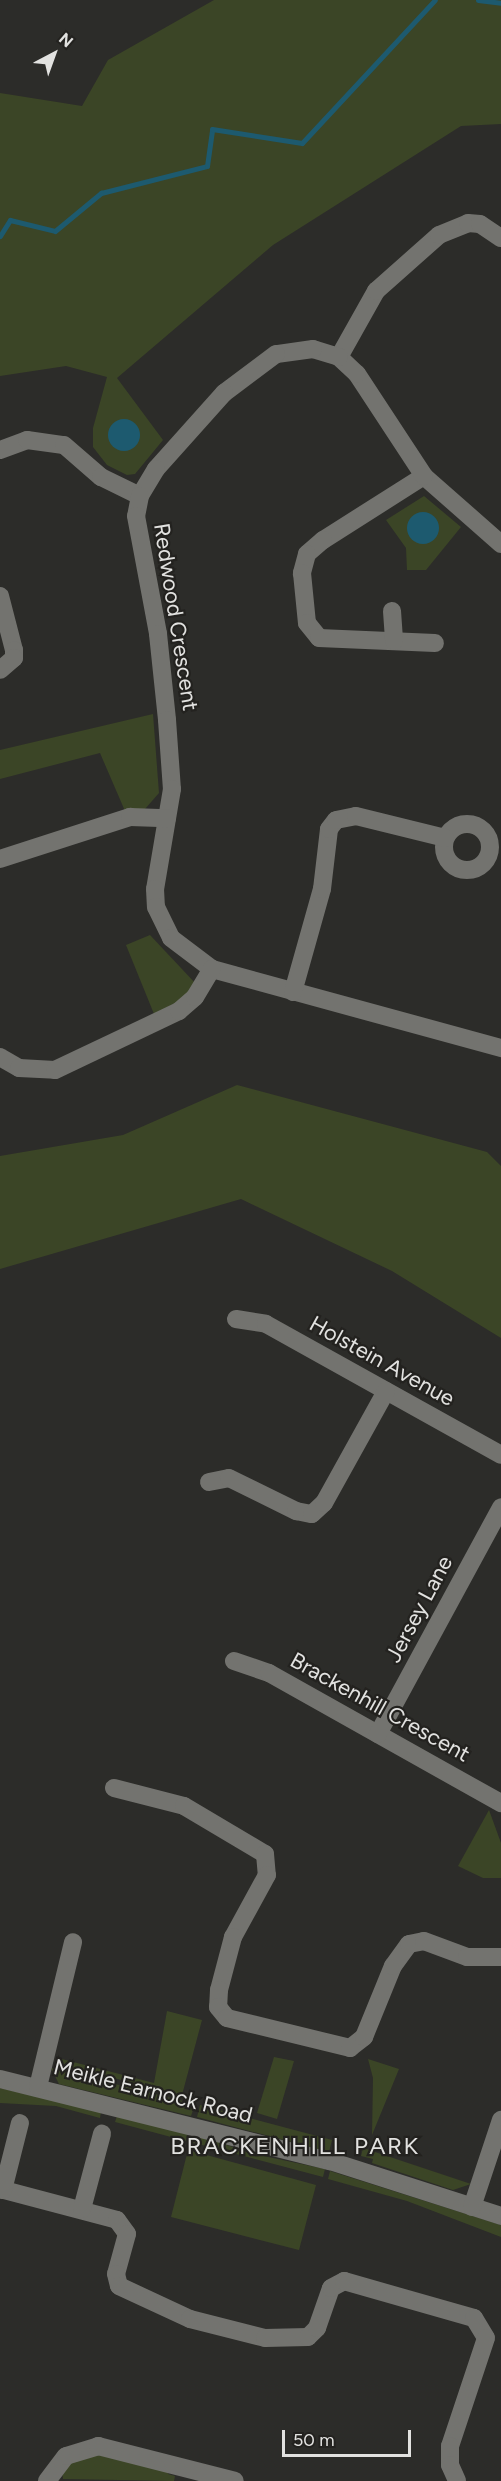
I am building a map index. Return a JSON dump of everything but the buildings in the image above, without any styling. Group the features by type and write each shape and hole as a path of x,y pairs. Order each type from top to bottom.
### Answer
{"street":[{"path":"501,238 480,224 468,224 439,235 376,291 339,357 388,415 424,476 501,544"},
{"name":"Redwood Crescent","path":"339,357 313,349 289,350 265,361 191,427 140,496 138,532 159,634 172,789 156,907 182,951 212,969 501,1048"},
{"path":"0,450 27,440 64,445 101,477 140,496"},
{"path":"424,476 323,540 308,554 303,566 307,623 319,638 435,643"},
{"path":"0,596 14,650 14,658 0,670"},
{"path":"392,610 394,640"},
{"path":"293,992 322,889 329,829 336,820 357,816 446,838"},
{"path":"0,860 130,817 168,818"},
{"path":"0,1056 20,1068 56,1070 178,1011 195,997 212,969"},
{"name":"Holstein Avenue","path":"236,1319 266,1324 501,1455"},
{"path":"209,1482 229,1478 296,1511 312,1514 324,1503 386,1391"},
{"name":"Jersey Lane","path":"378,1734 501,1507"},
{"name":"Brackenhill Crescent","path":"234,1660 269,1673 501,1803"},
{"path":"114,1788 184,1806 265,1854 267,1875 233,1937 219,1990 218,2007 227,2018 350,2048 364,2037 393,1966 409,1944 424,1941 467,1957 501,1957"},
{"path":"38,2087 73,1942"},
{"name":"Meikle Earnock Road","path":"0,2079 330,2161 501,2216"},
{"path":"472,2206 501,2120"},
{"path":"20,2123 1,2189 111,2217 125,2229 116,2274 119,2286 190,2319 265,2338 308,2337 317,2328 327,2294 344,2281 474,2318 486,2338 450,2446 450,2465 457,2481"},
{"path":"82,2209 102,2134"},
{"path":"50,2480 70,2453 98,2446 235,2481"}],"green space":[{"path":"214,0 501,0 501,124 461,126 273,245 117,378 163,440 135,474 127,475 107,465 93,447 93,428 107,377 66,366 0,376 0,93 82,106 108,60"},
{"path":"424,496 461,527 426,570 407,570 406,548 386,520"},
{"path":"153,714 159,793 145,809 125,811 100,753 0,779 0,750"},
{"path":"150,935 196,984 183,999 154,1014 126,945"},
{"path":"237,1085 487,1152 501,1166 501,1338 392,1271 241,1199 0,1269 0,1156 123,1135"},
{"path":"489,1810 501,1843 501,1878 483,1878 458,1866"},
{"path":"167,2011 202,2020 182,2095 57,2064 58,2058 154,2083"},
{"path":"274,2057 294,2061 277,2119 257,2113"},
{"path":"368,2059 399,2069 372,2135 373,2078"},
{"path":"51,2068 195,2104 191,2116 59,2084"},
{"path":"0,2088 101,2112 100,2118 56,2106 0,2103"},
{"path":"200,2105 332,2140 329,2152 197,2117"},
{"path":"117,2116 188,2132 186,2141 115,2122"},
{"path":"193,2134 254,2154 325,2169 323,2177 191,2142"},
{"path":"363,2148 471,2184 453,2190 372,2163 373,2159 361,2156"},
{"path":"188,2150 316,2185 299,2250 171,2217"},
{"path":"330,2171 501,2225 501,2237 407,2201 328,2179"},
{"path":"97,2454 170,2468 168,2474 175,2476 174,2481 63,2479 62,2472 72,2461"}],"water":[{"path":"124,419 135,424 140,435 135,446 124,451 113,446 108,435 113,424"},
{"path":"423,512 434,517 439,528 434,539 423,544 412,539 407,528 412,517"}],"waterway":[{"path":"0,236 10,220 55,231 101,193 207,166 212,129 302,143 435,0"},
{"path":"478,0 501,3"}],"district":[{"name":"BRACKENHILL PARK","path":"295,2146"}]}
